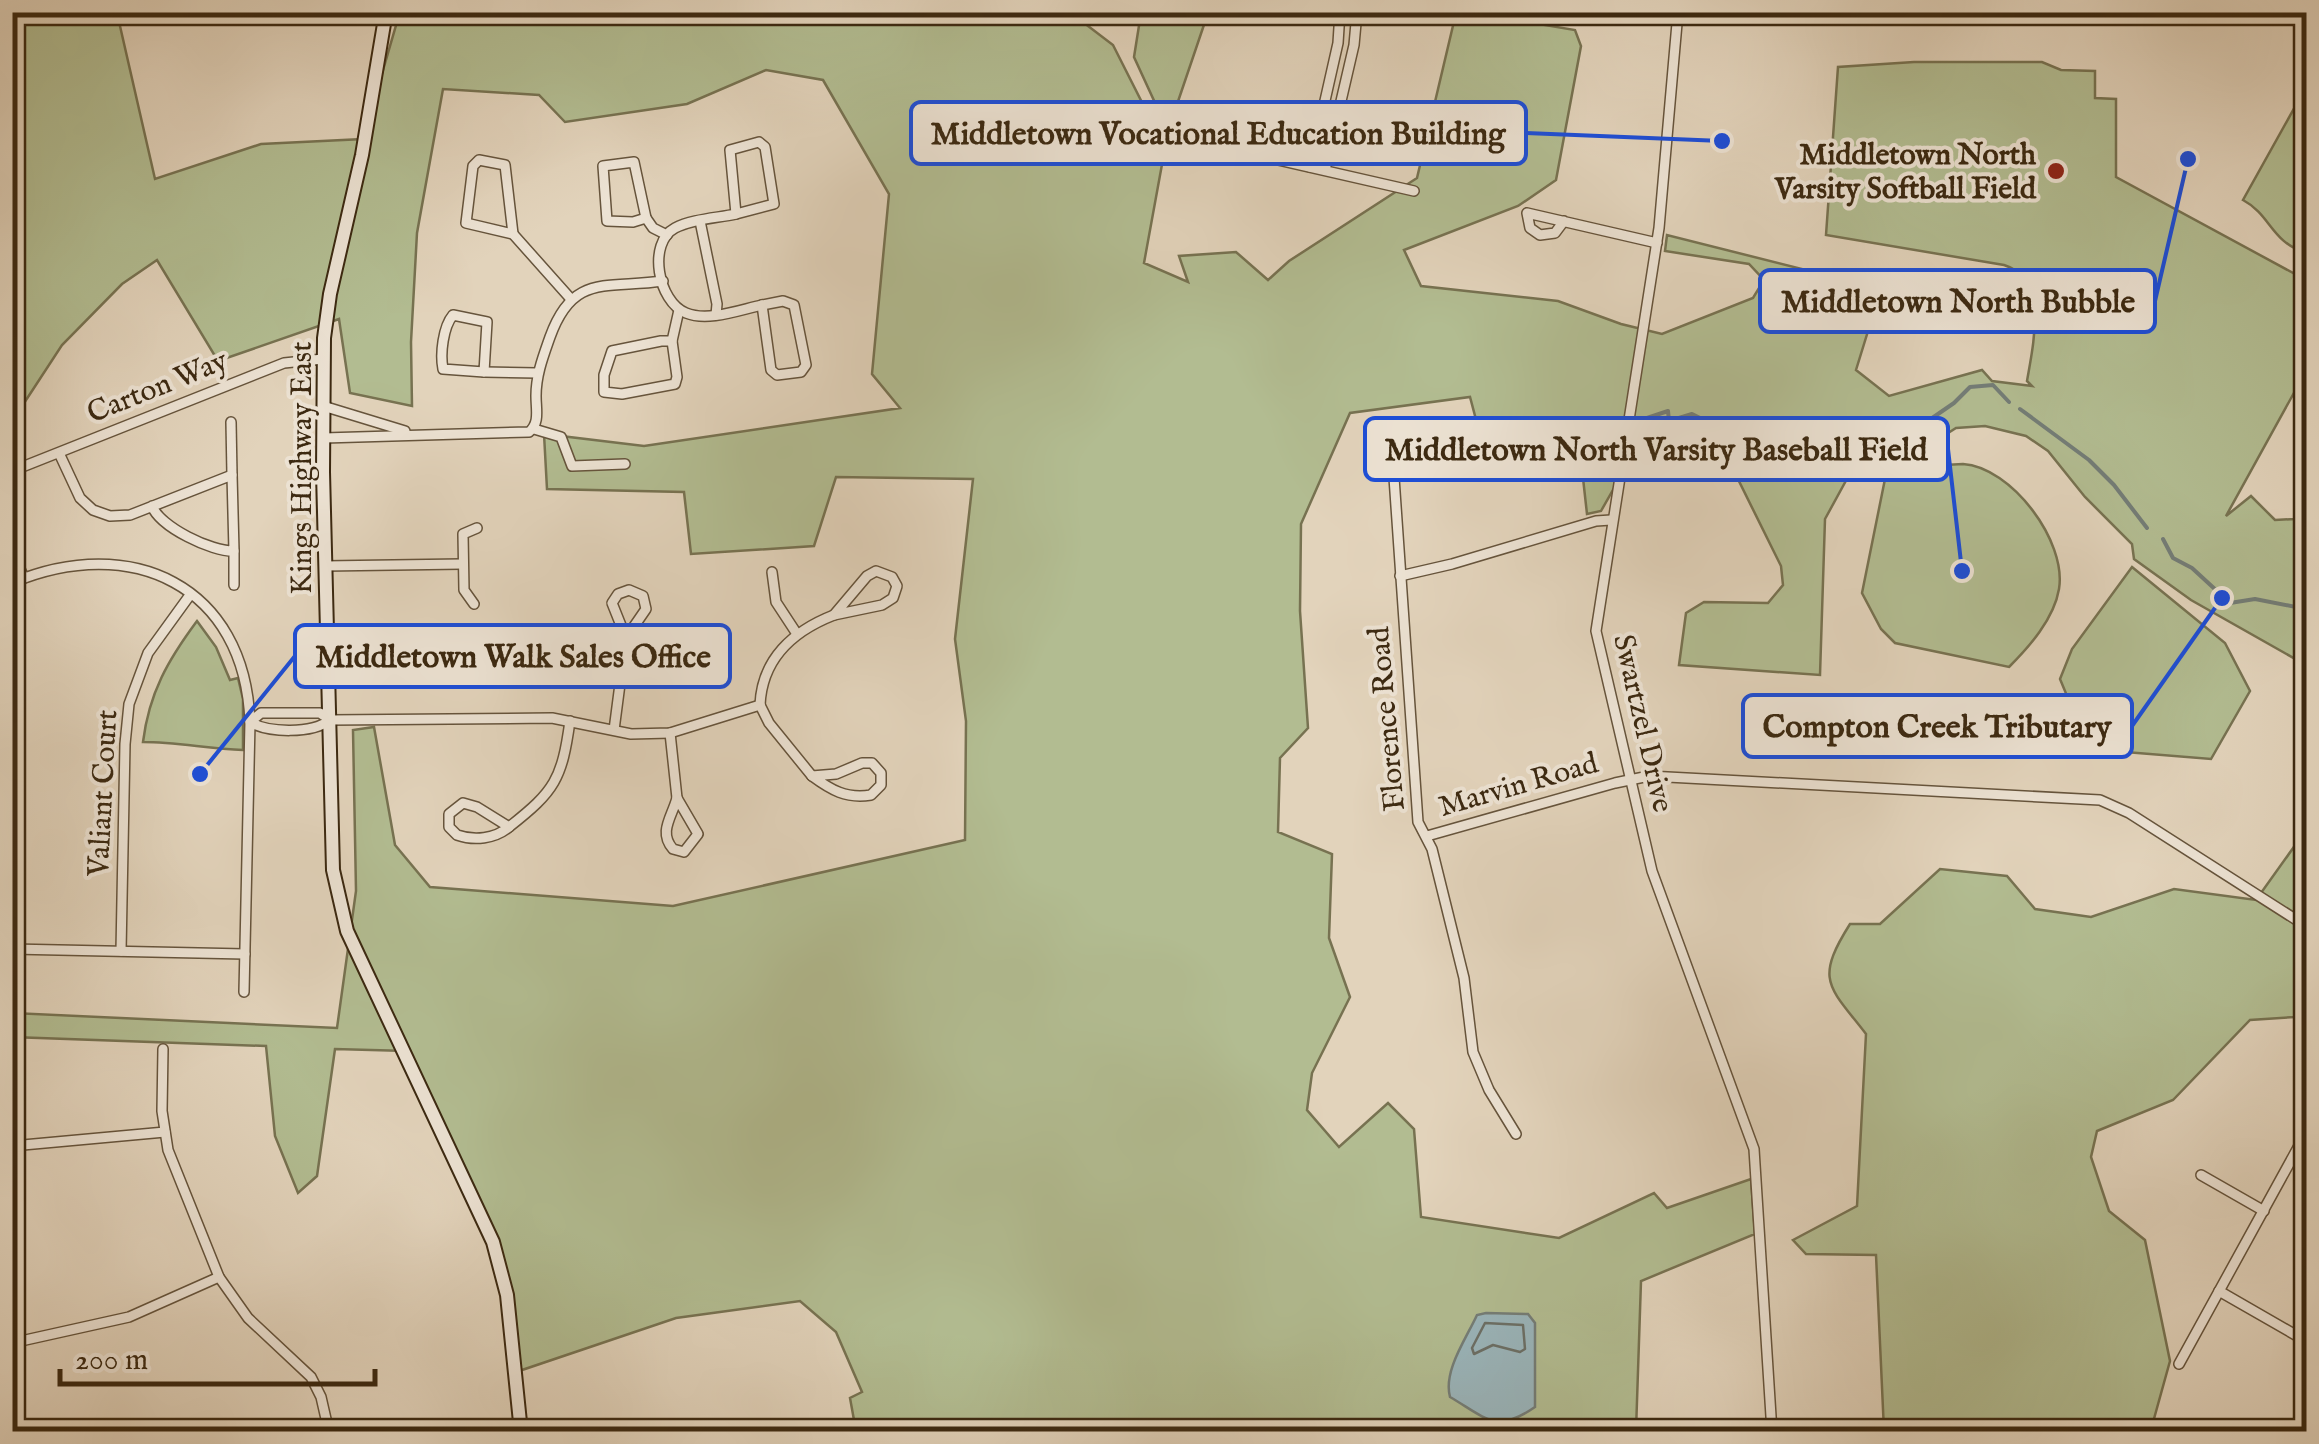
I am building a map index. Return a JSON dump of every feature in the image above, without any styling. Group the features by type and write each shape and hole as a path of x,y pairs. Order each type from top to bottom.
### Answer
{"street":[{"name":"Kings Highway East","path":"386,12 362,154 328,307 323,359 333,870 341,912 364,970 493,1242 507,1295 521,1432"},
{"path":"1325,170 1345,87 1357,12"},
{"name":"Swartzel Drive","path":"1678,12 1657,242 1596,631 1657,886 1754,1149 1772,1432"},
{"path":"1310,167 1340,18 1356,24"},
{"path":"1329,85 1345,87"},
{"path":"736,214 730,150 762,143 774,204 736,214 700,221 672,229 659,254 663,280 670,300 690,315 789,300 794,305 806,365 801,372 773,374 762,305"},
{"path":"1189,147 1243,152 1414,191"},
{"path":"513,234 466,223 473,166 478,160 505,165 513,234 570,298"},
{"path":"646,218 634,222 607,221 603,166 626,161 636,164 646,218 667,235"},
{"path":"700,221 718,304 716,314"},
{"path":"1564,221 1657,242"},
{"path":"534,429 538,373 557,318 570,298 592,288 663,280"},
{"path":"672,341 612,351 604,375 604,392 622,394 675,384 678,377 672,341 679,310"},
{"path":"484,372 489,326 484,320 454,316 448,320 442,349 443,370 484,372 538,373"},
{"name":"Carton Way","path":"12,471 284,363 323,359"},
{"path":"323,406 412,434"},
{"path":"231,422 234,586"},
{"path":"324,438 534,429 561,437 572,466 625,464"},
{"path":"59,452 76,493 94,510 120,516 232,475"},
{"name":"Florence Road","path":"1393,462 1418,822 1427,836 1464,978 1473,1052 1489,1090 1516,1134"},
{"path":"152,506 163,522 215,550 234,552"},
{"path":"1400,576 1611,520"},
{"path":"474,604 464,590 463,534 477,528"},
{"path":"12,550 24,578"},
{"path":"12,583 74,564 108,563 161,576 209,612 233,646 246,682 250,722 244,992"},
{"path":"325,566 462,564"},
{"path":"812,776 836,774 866,762 877,767 882,778 876,793 852,796 832,791 812,776 760,705 761,687 769,667 796,634 834,614 888,602 896,593 892,577 883,571 871,573 834,614"},
{"path":"772,572 776,602 796,634"},
{"path":"614,730 626,638 646,609 643,596 629,590 618,594 612,603 626,638"},
{"name":"Valiant Court","path":"121,951 124,744 129,704 148,653 190,595"},
{"path":"250,722 261,714 320,713 330,720 519,718 570,721 631,734 670,733 760,705"},
{"path":"250,722 261,729 320,728 330,720"},
{"path":"509,827 470,804 459,804 449,814 452,832 464,838 490,837 509,827 559,777 570,721"},
{"path":"670,733 678,798 698,834 684,852 673,849 665,838 678,798"},
{"name":"Marvin Road","path":"1427,836 1630,780 1661,777 2100,800 2129,813 2306,926"},
{"path":"12,949 245,954"},
{"path":"163,1049 165,1132 175,1175 219,1277 248,1318 311,1377 322,1397 329,1432"},
{"path":"12,1146 165,1132"},
{"path":"2180,1364 2304,1145 2306,1133"},
{"path":"2202,1175 2264,1211"},
{"path":"12,1342 129,1317 219,1277"},
{"path":"2219,1292 2306,1341"}],"green space":[{"path":"490,12 1071,13 1113,45 1165,148 1144,263 1188,282 1179,256 1236,252 1268,280 1289,261 1417,178 1456,13 1520,13 1521,21 1575,30 1581,46 1556,180 1518,206 1404,250 1421,286 1558,301 1662,334 1753,298 1764,280 1749,264 1665,251 1667,235 1881,289 1856,370 1889,396 1982,370 1992,381 2032,386 2027,381 2034,333 2033,299 2018,273 2004,265 1826,235 1838,67 1914,62 2042,62 2061,70 2095,71 2095,98 2116,99 2116,177 2306,280 2306,371 2226,516 2251,496 2275,520 2306,514 2306,665 2191,600 2134,559 2132,544 2085,497 2048,451 2026,436 1985,426 1956,428 1915,454 1848,477 1825,519 1820,675 1679,665 1686,613 1704,602 1768,603 1783,585 1781,566 1727,457 1703,445 1643,437 1601,511 1587,514 1580,451 1540,454 1478,427 1470,397 1350,413 1301,524 1300,611 1308,728 1280,758 1278,832 1332,854 1329,938 1350,997 1312,1073 1307,1110 1339,1147 1388,1103 1414,1129 1421,1217 1559,1238 1654,1193 1667,1208 1751,1179 1755,1234 1641,1281 1636,1431 856,1431 850,1398 862,1392 836,1332 800,1301 676,1318 519,1371 495,1259 407,1051 335,1049 317,1176 298,1193 275,1136 266,1046 12,1037 13,1013 337,1028 356,891 353,730 374,727 395,845 430,887 673,906 965,840 966,721 955,639 973,479 836,477 814,546 691,554 684,492 547,489 544,434 644,446 900,408 872,374 889,194 823,80 766,70 687,104 565,122 539,95 443,89 417,233 412,406 350,393 339,319 218,361 157,260 122,284 62,345 13,420 13,13 117,13 155,179 261,144 363,139 397,22 479,21"},
{"path":"1141,13 1208,13 1168,131 1134,57"},
{"path":"2306,87 2306,253 2285,242 2243,200"},
{"path":"1963,464 1981,468 2017,492 2045,529 2059,570 2059,589 2052,611 2009,667 1895,643 1881,629 1862,593 1885,479 1907,467"},
{"path":"2132,567 2225,643 2250,691 2211,759 2113,751 2090,743 2079,720 2071,718 2070,703 2060,679 2072,649"},
{"path":"197,621 216,647 230,680 238,678 243,699 243,750 143,742 161,678"},
{"path":"2306,830 2306,1003 2295,1017 2250,1020 2173,1100 2097,1131 2091,1157 2109,1211 2145,1240 2170,1361 2152,1426 2159,1431 1884,1431 1876,1255 1806,1254 1793,1240 1857,1206 1866,1034 1835,993 1829,971 1850,924 1880,924 1940,869 2007,876 2035,909 2091,917 2174,889 2256,900"}],"water":[{"path":"1528,1314 1535,1323 1535,1407 1510,1420 1482,1417 1450,1397 1450,1377 1457,1355 1477,1315"}],"waterway":[{"path":"1644,419 1668,411 1669,421 1692,414 1742,438 1752,433 1795,445 1829,448 1850,445 1877,432 1906,436 1970,387 1993,385 2009,402"},
{"path":"2020,409 2089,460 2147,528"},
{"path":"2163,539 2173,558 2192,568 2230,603 2255,599 2306,609"}],"place":[{"name":"Middletown Vocational Education Building","path":"1722,141"},
{"name":"Middletown North Bubble","path":"2188,159"},
{"name":"Middletown North Varsity Softball Field","path":"2056,171"},
{"name":"Middletown North Varsity Baseball Field","path":"1962,571"},
{"name":"Compton Creek Tributary","path":"2222,598"},
{"name":"Middletown Walk Sales Office","path":"200,774"}]}
